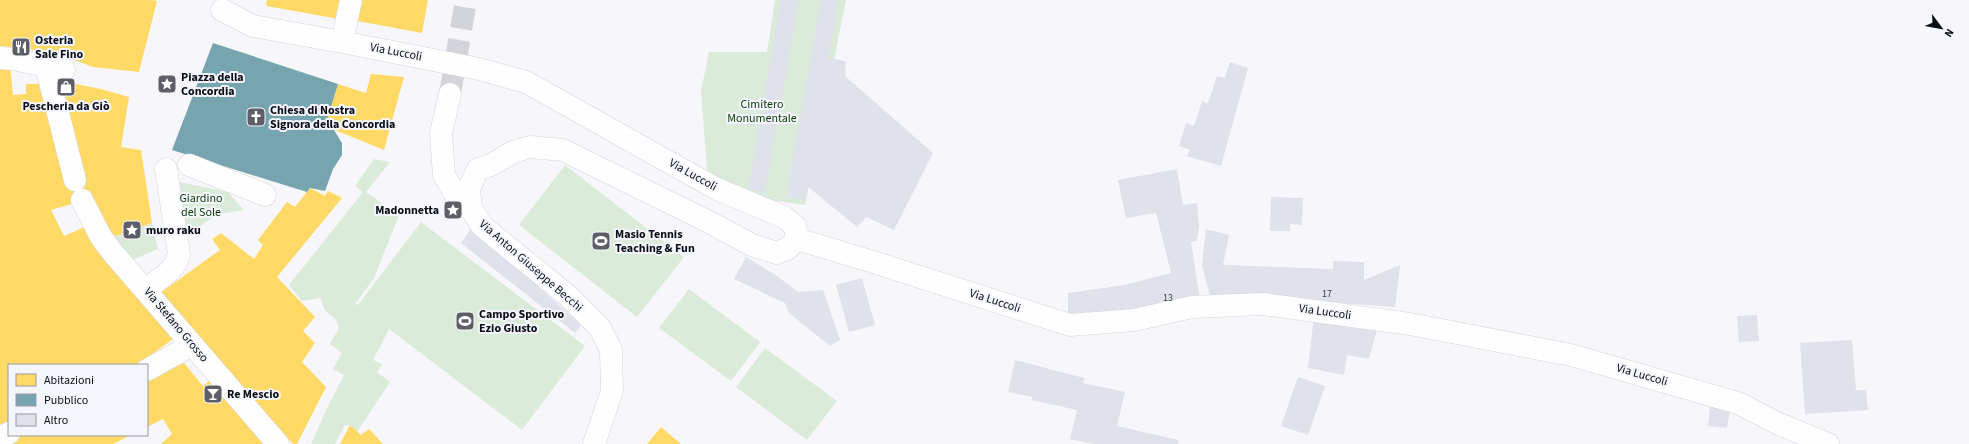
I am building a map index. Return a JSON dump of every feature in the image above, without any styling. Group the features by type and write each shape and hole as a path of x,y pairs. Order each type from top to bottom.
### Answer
{"street":[{"path":"342,42 351,0"},
{"name":"Via Luccoli","path":"217,9 253,26 479,69 526,82 717,189 784,217 795,226 797,239 870,260 1070,325 1134,320 1192,307 1263,304 1410,324 1571,355 1738,403 1779,424 1828,444"},
{"path":"0,58 13,59 55,68 75,180"},
{"path":"450,94 441,133 444,175 455,194 471,209"},
{"name":"Via Anton Giuseppe Becchi","path":"594,444 612,391 611,350 600,328 567,295 482,226 471,209 469,189 478,170 491,165 513,152 530,147 563,150 709,222 752,245 777,253 788,248 797,239"},
{"path":"189,164 265,195"},
{"path":"146,289 171,270 177,263 179,254 166,169"},
{"name":"Via Stefano Grosso","path":"82,200 101,237 278,444"},
{"path":"148,369 192,345"}],"green space":[{"name":"Cimitero Monumentale","path":"775,0 846,0 805,205 747,197 707,171 701,91 709,52 767,52"},
{"name":"Campo Sportivo Ezio Giusto","path":"374,159 390,162 366,192 399,215 374,278 355,304 358,305 421,222 585,346 522,430 389,329 373,360 382,364 377,372 390,382 357,432 350,425 345,425 335,444 311,444 344,375 333,369 342,353 330,344 339,328 336,320 325,310 320,298 302,301 289,285 363,192 355,186"},
{"name":"Masio Tennis Teaching & Fun","path":"565,165 684,257 637,317 519,225"},
{"name":"Giardino del Sole","path":"179,182 228,192 244,210 218,214 187,235"},
{"path":"152,223 158,249 130,261 110,238"},
{"path":"689,289 760,342 731,381 659,328"},
{"path":"765,348 837,401 807,440 736,387"}],"building: Abitazioni":[{"path":"0,0 157,1 139,72 93,67 52,52 0,46"},
{"path":"267,0 344,0 339,19 266,6"},
{"path":"358,0 428,0 422,33 357,21"},
{"path":"0,66 10,66 13,95 26,94 26,84 42,84 56,80 101,89 129,97 121,147 141,150 152,223 110,238 72,204 51,210 64,236 87,226 162,327 167,324 176,337 138,364 8,364 8,424 0,428"},
{"path":"371,74 404,77 384,150 325,126 338,84 366,93"},
{"path":"310,188 325,196 328,191 342,198 277,277 315,317 303,331 315,343 302,362 326,387 297,444 293,444 160,293 220,250 212,239 221,233 254,259 263,245 258,240 287,202 295,207"},
{"path":"184,363 203,386 210,380 263,444 161,444 172,434 163,419 148,426 148,379"},
{"path":"350,425 361,435 369,429 383,444 340,444"},
{"path":"661,427 681,444 647,444"},
{"path":"21,436 129,436 113,444 2,444"}],"building: Pubblico":[{"name":"Chiesa di Nostra Signora della Concordia","path":"213,43 338,84 325,126 334,130 342,143 342,155 333,169 325,191 310,188 307,192 172,150"}],"building: Altro":[{"path":"781,0 799,0 765,192 748,190"},
{"path":"821,0 839,0 829,58 846,61 845,76 933,153 894,230 866,217 857,227 807,186 805,200 786,197"},
{"path":"1230,62 1248,68 1221,166 1187,156 1190,150 1179,146 1186,123 1194,126 1202,101 1208,103 1217,76 1225,78"},
{"path":"1177,169 1183,205 1197,203 1199,226 1197,241 1191,242 1200,300 1132,313 1068,314 1068,293 1125,285 1171,273 1156,213 1126,218 1118,180"},
{"path":"1271,197 1303,198 1302,225 1290,224 1290,231 1270,231"},
{"path":"472,227 581,325 575,333 461,243"},
{"path":"1206,229 1229,235 1223,265 1333,269 1333,261 1364,262 1364,280 1400,265 1395,307 1210,296 1202,265"},
{"path":"746,257 777,276 798,292 823,290 840,340 830,346 789,313 785,303 734,279"},
{"path":"862,278 875,325 849,332 836,285"},
{"path":"1757,315 1759,341 1739,342 1737,316"},
{"path":"1314,316 1378,326 1369,359 1347,355 1344,375 1308,368"},
{"path":"1852,340 1856,390 1866,390 1868,410 1805,414 1800,343"},
{"path":"1015,360 1084,378 1083,383 1125,392 1117,426 1179,440 1178,444 1093,444 1070,439 1077,410 1032,400 1032,397 1008,392"},
{"path":"1298,377 1325,386 1308,435 1281,426"},
{"path":"1710,406 1730,410 1727,428 1708,426"}],"tunnel":[{"path":"450,94 466,0"}],"place":[{"name":"Osteria Sale Fino","path":"21,47"},
{"name":"Piazza della Concordia","path":"167,84"},
{"name":"Pescheria da Giò","path":"66,87"},
{"name":"Chiesa di Nostra Signora della Concordia","path":"256,117"},
{"name":"Madonnetta","path":"453,210"},
{"name":"muro raku","path":"132,230"},
{"name":"Masio Tennis Teaching & Fun","path":"601,241"},
{"name":"Campo Sportivo Ezio Giusto","path":"465,321"},
{"name":"Re Mescio","path":"213,394"}]}
